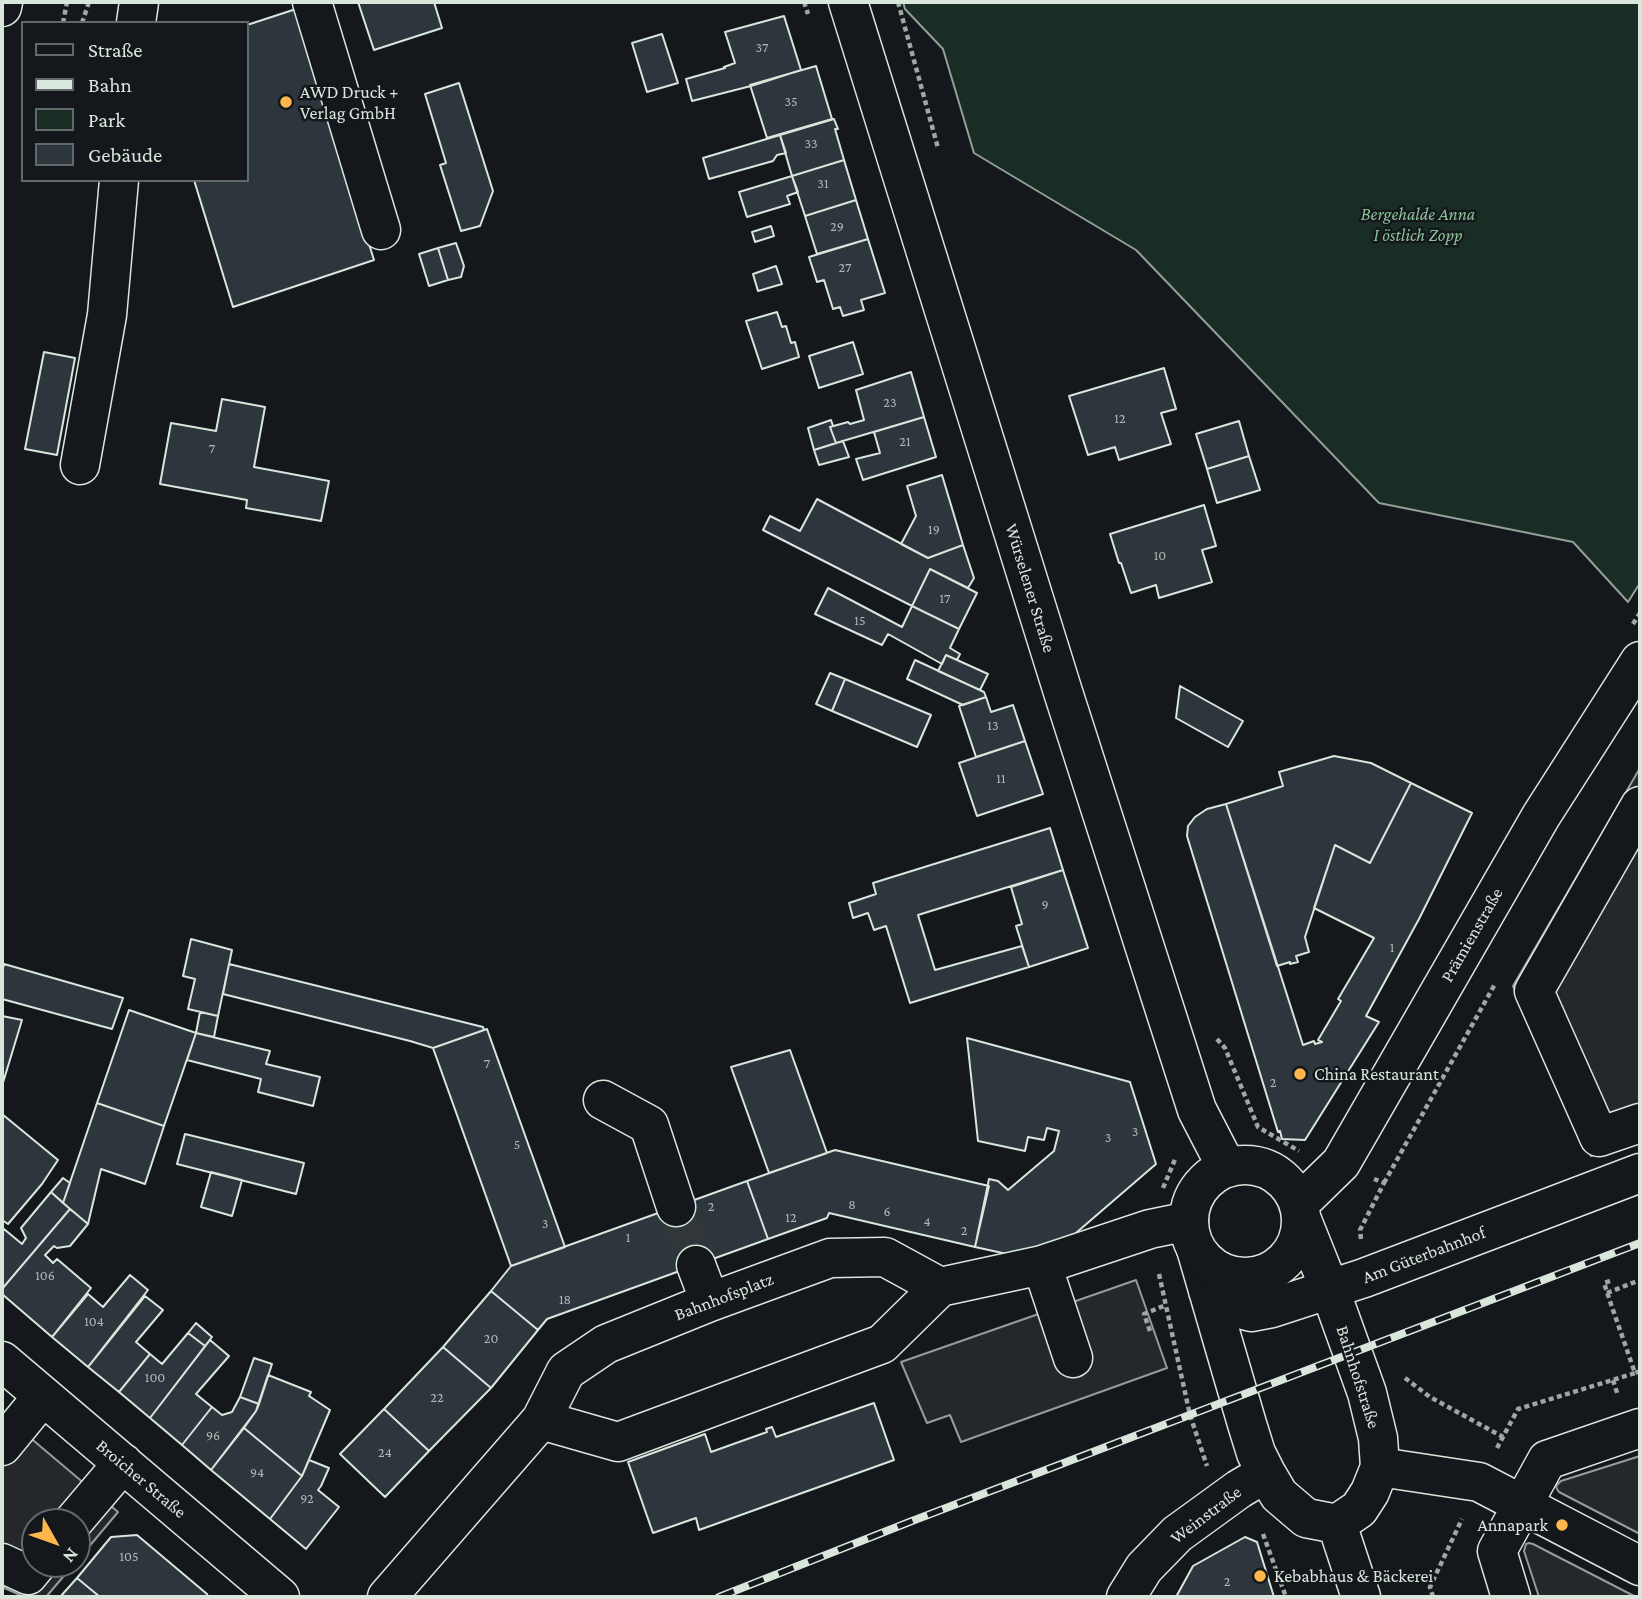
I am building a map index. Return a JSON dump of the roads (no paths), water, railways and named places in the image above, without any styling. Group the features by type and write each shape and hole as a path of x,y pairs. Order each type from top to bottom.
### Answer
{"street":[{"path":"2,7 3,2"},
{"path":"136,21 139,2"},
{"path":"312,2 381,230"},
{"name":"Würselener Straße","path":"848,2 1196,1110 1227,1168"},
{"path":"80,465 107,315 118,182"},
{"name":"Prämienstraße","path":"1301,1212 1341,1163 1541,816 1639,667"},
{"path":"1640,806 1534,991 1599,1137 1640,1123"},
{"path":"603,1100 649,1125 676,1207"},
{"name":"Bahnhofstraße","path":"1227,1168 1247,1165 1266,1169 1283,1179 1301,1212 1367,1393 1378,1438 1381,1467"},
{"path":"1227,1168 1212,1177 1200,1189 1192,1204 1193,1235 1253,1443 1279,1495 1306,1518 1337,1524 1359,1509 1381,1467 1479,1482 1640,1566"},
{"name":"Am Güterbahnhof","path":"1208,1291 1225,1305 1251,1311 1272,1308 1330,1290 1640,1172"},
{"path":"541,1420 618,1441 882,1344 940,1287 1042,1265 1150,1229 1193,1235 1217,1270 1245,1278 1274,1270 1295,1249 1301,1212"},
{"name":"Bahnhofsplatz","path":"387,1597 541,1420 566,1371 606,1343 830,1258 885,1257 940,1287"},
{"path":"696,1265 710,1302"},
{"path":"1042,1265 1073,1358"},
{"name":"Broicher Straße","path":"2,1361 280,1597"},
{"path":"2,1446 43,1396"},
{"path":"1511,1597 1497,1551 1547,1460 1640,1427"},
{"path":"85,1508 123,1463"},
{"name":"Weinstraße","path":"1126,1597 1144,1568 1177,1534 1266,1473"},
{"path":"1337,1524 1361,1597"},
{"path":"2,1563 21,1572"}],"tunnel":[{"path":"676,1207 696,1265"}],"railway":[{"path":"719,1597 1640,1243"}],"place":[{"name":"AWD Druck + Verlag GmbH","path":"286,102"},
{"name":"China Restaurant","path":"1300,1074"},
{"name":"Annapark","path":"1562,1525"},
{"name":"Kebabhaus & Bäckerei","path":"1260,1576"}],"park label":[{"name":"Bergehalde Anna I östlich Zopp","path":"1418,224"}]}
